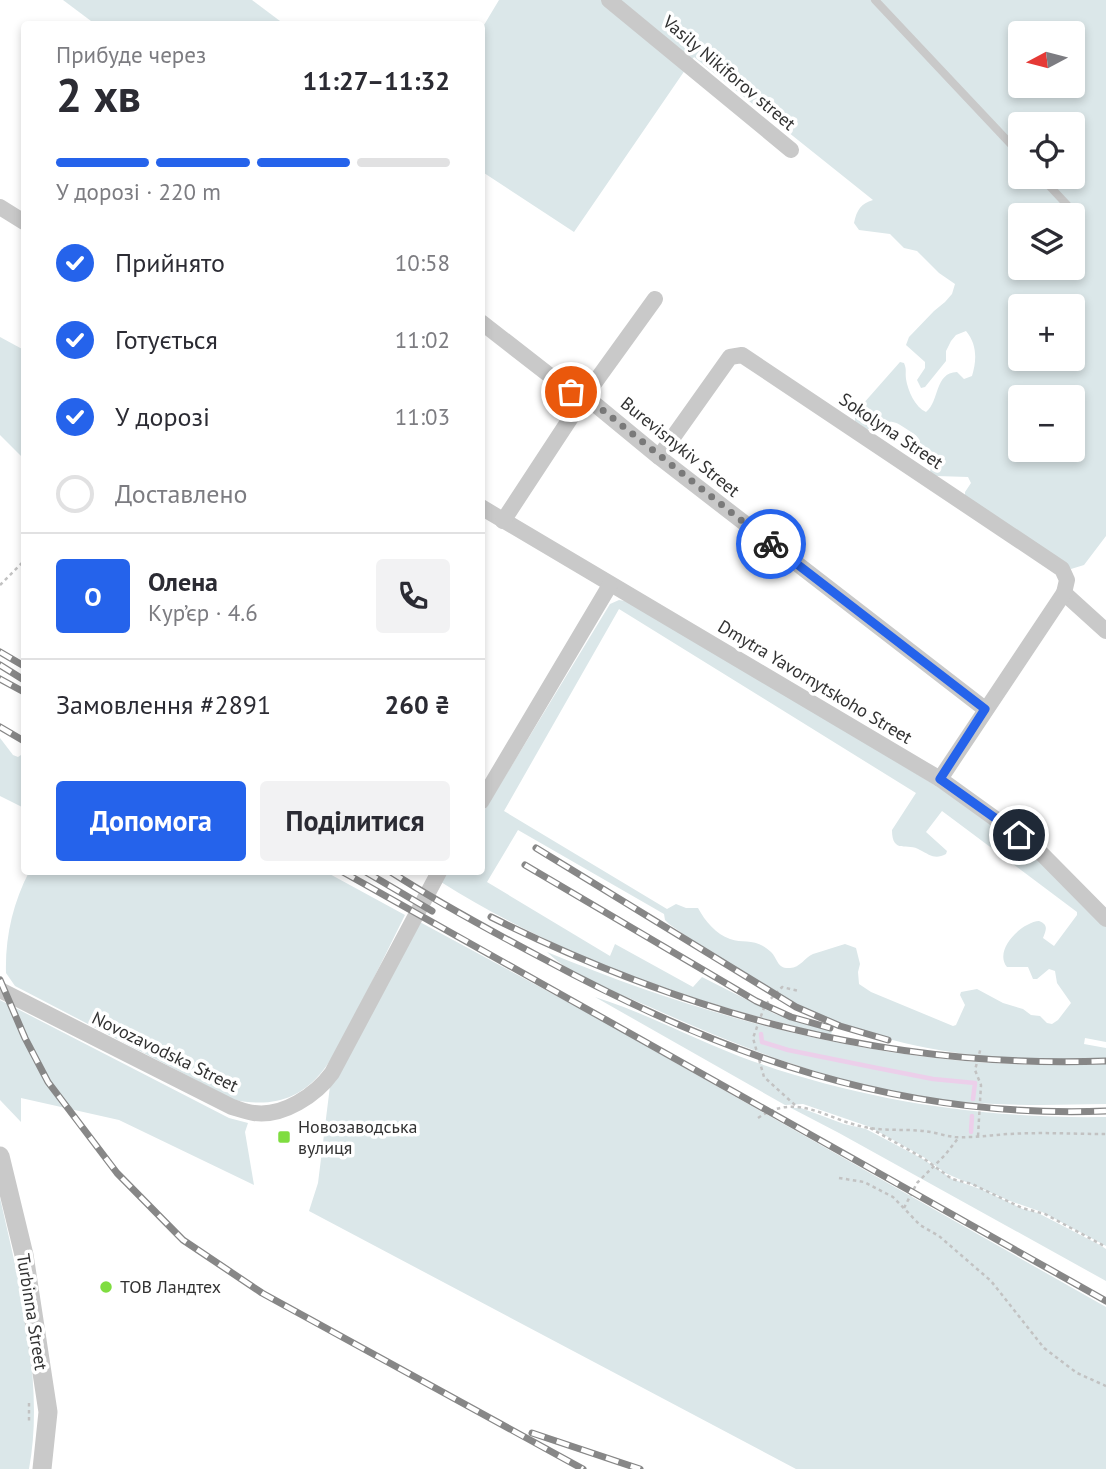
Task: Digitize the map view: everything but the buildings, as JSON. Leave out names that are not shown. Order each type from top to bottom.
[{"type":"street","name":"Vasily Nikiforov street","points":[[610,0],[791,150]]},
{"type":"street","points":[[0,207],[21,220]]},
{"type":"street","points":[[503,521],[585,396],[655,299]]},
{"type":"street","name":"Burevisnykiv Street","points":[[485,325],[571,392],[585,396],[659,457],[985,709]]},
{"type":"street","name":"Sokolyna Street","points":[[659,457],[730,357],[742,355],[1062,569],[1067,580],[1064,593],[1106,631]]},
{"type":"street","name":"Dmytra Yavornytskoho Street","points":[[485,510],[940,779],[1036,848],[1106,919]]},
{"type":"street","points":[[485,795],[610,585]]},
{"type":"street","points":[[940,779],[1064,593]]},
{"type":"street","name":"Novozavodska Street","points":[[0,990],[232,1107],[255,1113],[278,1112],[313,1092],[332,1073],[437,875]]},
{"type":"street","name":"Turbinna Street","points":[[0,1156],[24,1255],[48,1412],[42,1469]]},
{"type":"lane","points":[[875,0],[1008,141]]},
{"type":"lane","points":[[1052,189],[1065,203]]},
{"type":"path","points":[[0,585],[21,564]]},
{"type":"path","points":[[799,991],[782,986],[765,1005],[753,1038],[764,1077],[795,1105],[870,1128],[926,1131],[959,1137],[1106,1134]]},
{"type":"path","points":[[978,1138],[981,1085],[975,1070],[981,1047]]},
{"type":"path","points":[[758,1118],[768,1111],[795,1105]]},
{"type":"path","points":[[870,1128],[952,1179],[972,1184],[1022,1208],[1045,1214],[1106,1247]]},
{"type":"path","points":[[904,1208],[916,1183],[935,1166],[959,1137]]},
{"type":"path","points":[[839,1178],[864,1182],[892,1197],[920,1225],[939,1236],[991,1281],[1044,1348],[1077,1373],[1106,1386]]},
{"type":"shaded area","points":[[63,0],[252,0],[280,21],[91,21]]},
{"type":"shaded area","points":[[499,0],[1106,0],[1106,536],[1084,565],[1071,569],[1059,563],[965,498],[965,492],[971,483],[968,477],[936,476],[930,472],[934,453],[921,447],[917,437],[901,425],[887,422],[865,430],[855,423],[855,413],[900,362],[905,365],[907,384],[913,398],[926,412],[944,377],[957,372],[964,379],[972,376],[975,364],[974,347],[966,331],[956,335],[951,341],[946,351],[946,361],[925,387],[921,388],[917,380],[925,368],[925,362],[906,345],[909,337],[952,294],[955,284],[939,273],[917,251],[904,248],[890,234],[859,230],[854,223],[857,214],[863,205],[873,200],[694,57],[574,232],[485,174],[485,23]]},
{"type":"shaded area","points":[[0,337],[21,348],[21,456],[0,435]]},
{"type":"shaded area","points":[[619,600],[625,601],[721,654],[1000,825],[1106,924],[1106,1042],[1085,1038],[1084,1044],[1106,1048],[1106,1058],[1064,1060],[978,1056],[894,1040],[813,1013],[775,995],[734,970],[669,924],[664,914],[518,830],[487,882],[610,956],[615,944],[693,987],[702,977],[775,1014],[832,1031],[831,1035],[729,1009],[630,975],[533,933],[441,882],[446,875],[485,875],[485,809],[610,604]],"holes":[[[619,609],[916,793],[892,830],[898,845],[915,848],[936,857],[942,856],[947,851],[926,832],[942,811],[1077,912],[1054,946],[1043,938],[1046,930],[1039,921],[1025,926],[1011,938],[1004,953],[1007,967],[1028,967],[1033,979],[1037,979],[1049,969],[1055,971],[1057,983],[1071,1003],[1058,1020],[1052,1024],[1047,1023],[1040,1016],[1031,1015],[977,989],[961,992],[965,1005],[956,1025],[953,1026],[871,992],[859,984],[860,964],[856,948],[845,944],[813,954],[794,968],[783,967],[771,952],[760,944],[730,939],[720,934],[698,908],[686,908],[676,904],[667,909],[504,811]]]},
{"type":"shaded area","points":[[0,738],[13,755],[21,755],[21,806],[0,796]]},
{"type":"shaded area","points":[[28,875],[332,875],[405,915],[327,1065],[300,1092],[282,1100],[260,1103],[234,1100],[15,986],[6,973],[7,946],[19,896]]},
{"type":"shaded area","points":[[418,921],[586,1012],[1106,1307],[1106,1469],[796,1469],[309,1211],[318,1183],[330,1086]]},
{"type":"shaded area","points":[[547,952],[682,1002],[820,1039],[962,1061],[1033,1065],[1106,1064],[1106,1104],[1017,1105],[963,1102],[922,1097],[842,1079],[763,1054],[610,990],[582,977]]},
{"type":"shaded area","points":[[595,997],[752,1061],[838,1087],[971,1111],[1106,1117],[1106,1246],[1042,1212],[945,1173],[925,1158],[870,1127],[803,1104],[785,1105]]},
{"type":"shaded area","points":[[0,1000],[229,1118],[248,1123],[245,1132],[254,1185],[119,1120],[21,1098],[21,1122],[0,1100]]},
{"type":"shaded area","points":[[791,1108],[801,1108],[866,1129],[923,1159],[952,1179],[1038,1213],[1100,1245],[1106,1249],[1106,1281],[839,1133]]},
{"type":"shaded area","points":[[0,1198],[22,1298],[32,1368],[33,1436],[29,1469],[0,1469]]},
{"type":"waterway","points":[[761,1034],[762,1042],[788,1050],[933,1079],[975,1083],[973,1099]]},
{"type":"waterway","points":[[971,1132],[972,1116]]},
{"type":"railway","points":[[0,652],[21,664]]},
{"type":"railway","points":[[0,665],[21,678]]},
{"type":"railway","points":[[0,679],[21,690]]},
{"type":"railway","points":[[0,727],[21,739]]},
{"type":"railway","points":[[536,848],[796,1007],[840,1026],[888,1040]]},
{"type":"railway","points":[[525,865],[756,1001],[791,1017],[830,1028]]},
{"type":"railway","points":[[348,875],[1106,1301]]},
{"type":"railway","points":[[371,875],[432,911]]},
{"type":"railway","points":[[396,875],[484,927],[610,993],[745,1052],[884,1092],[955,1104],[1029,1111],[1106,1111]]},
{"type":"railway","points":[[491,917],[639,982],[790,1028],[866,1045],[945,1056],[1024,1061],[1106,1061]]},
{"type":"railway","points":[[0,980],[48,1082],[117,1173],[183,1240],[262,1293],[583,1469]]},
{"type":"railway","points":[[532,1433],[640,1469]]},
{"type":"way so far","points":[[571,392],[585,396],[771,544]]},
{"type":"place","name":"Новозаводська вулиця","points":[[284,1137]]},
{"type":"place","name":"ТОВ Ландтех","points":[[106,1287]]},
{"type":"route","points":[[771,544],[985,709],[940,779],[1019,835]]}]
